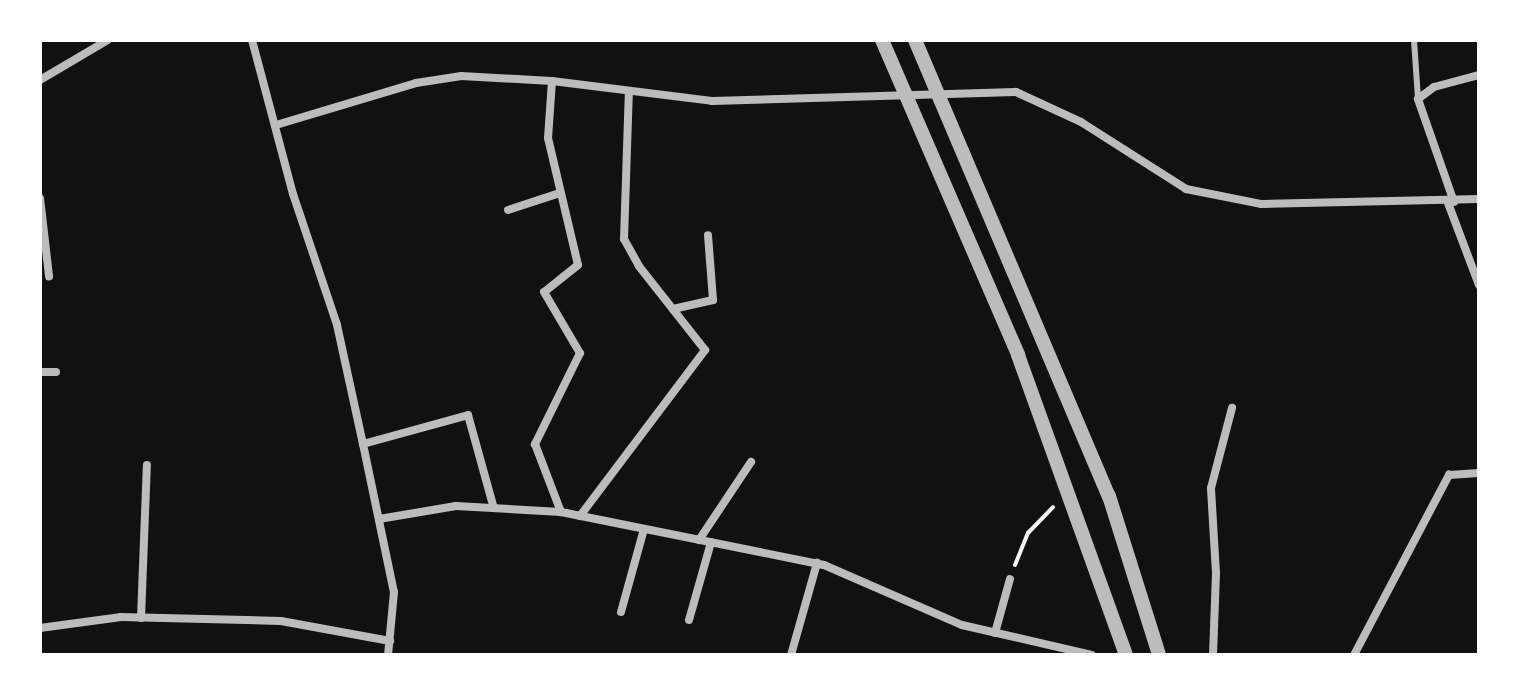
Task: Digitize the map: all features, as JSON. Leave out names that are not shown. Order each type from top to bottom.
[{"type":"street","points":[[40,80],[108,40]]},
{"type":"street","points":[[252,40],[293,194],[337,325],[394,592],[388,655]]},
{"type":"street","points":[[882,40],[1073,497],[1126,655]]},
{"type":"street","points":[[915,40],[1109,496],[1159,655]]},
{"type":"street","points":[[1479,75],[1434,87],[1418,99],[1479,285]]},
{"type":"street","points":[[276,125],[416,83],[461,76],[552,81],[712,101],[1016,92],[1081,122],[1186,189],[1261,204],[1451,203],[1479,199]]},
{"type":"street","points":[[552,81],[548,138],[578,265],[544,292],[580,353],[535,444],[561,512]]},
{"type":"street","points":[[580,516],[705,350],[624,239],[629,91]]},
{"type":"street","points":[[508,210],[560,193]]},
{"type":"street","points":[[40,198],[49,276]]},
{"type":"street","points":[[673,309],[713,300],[708,235]]},
{"type":"street","points":[[40,372],[56,372]]},
{"type":"street","points":[[1213,655],[1216,573],[1211,488],[1232,408]]},
{"type":"street","points":[[363,444],[468,415],[493,505]]},
{"type":"street","points":[[699,540],[751,462]]},
{"type":"street","points":[[141,618],[147,465]]},
{"type":"street","points":[[1354,655],[1449,475],[1479,473]]},
{"type":"street","points":[[379,519],[435,508],[493,505],[561,512],[817,563],[901,594],[962,625],[1092,655]]},
{"type":"street","points":[[621,612],[644,529]]},
{"type":"street","points":[[689,620],[711,542]]},
{"type":"street","points":[[791,655],[817,563]]},
{"type":"street","points":[[995,633],[1010,579]]},
{"type":"street","points":[[40,628],[141,618],[281,621],[390,641]]},
{"type":"lane","points":[[1414,40],[1418,99]]},
{"type":"path","points":[[1010,579],[1028,533],[1058,502],[1073,497]]}]
